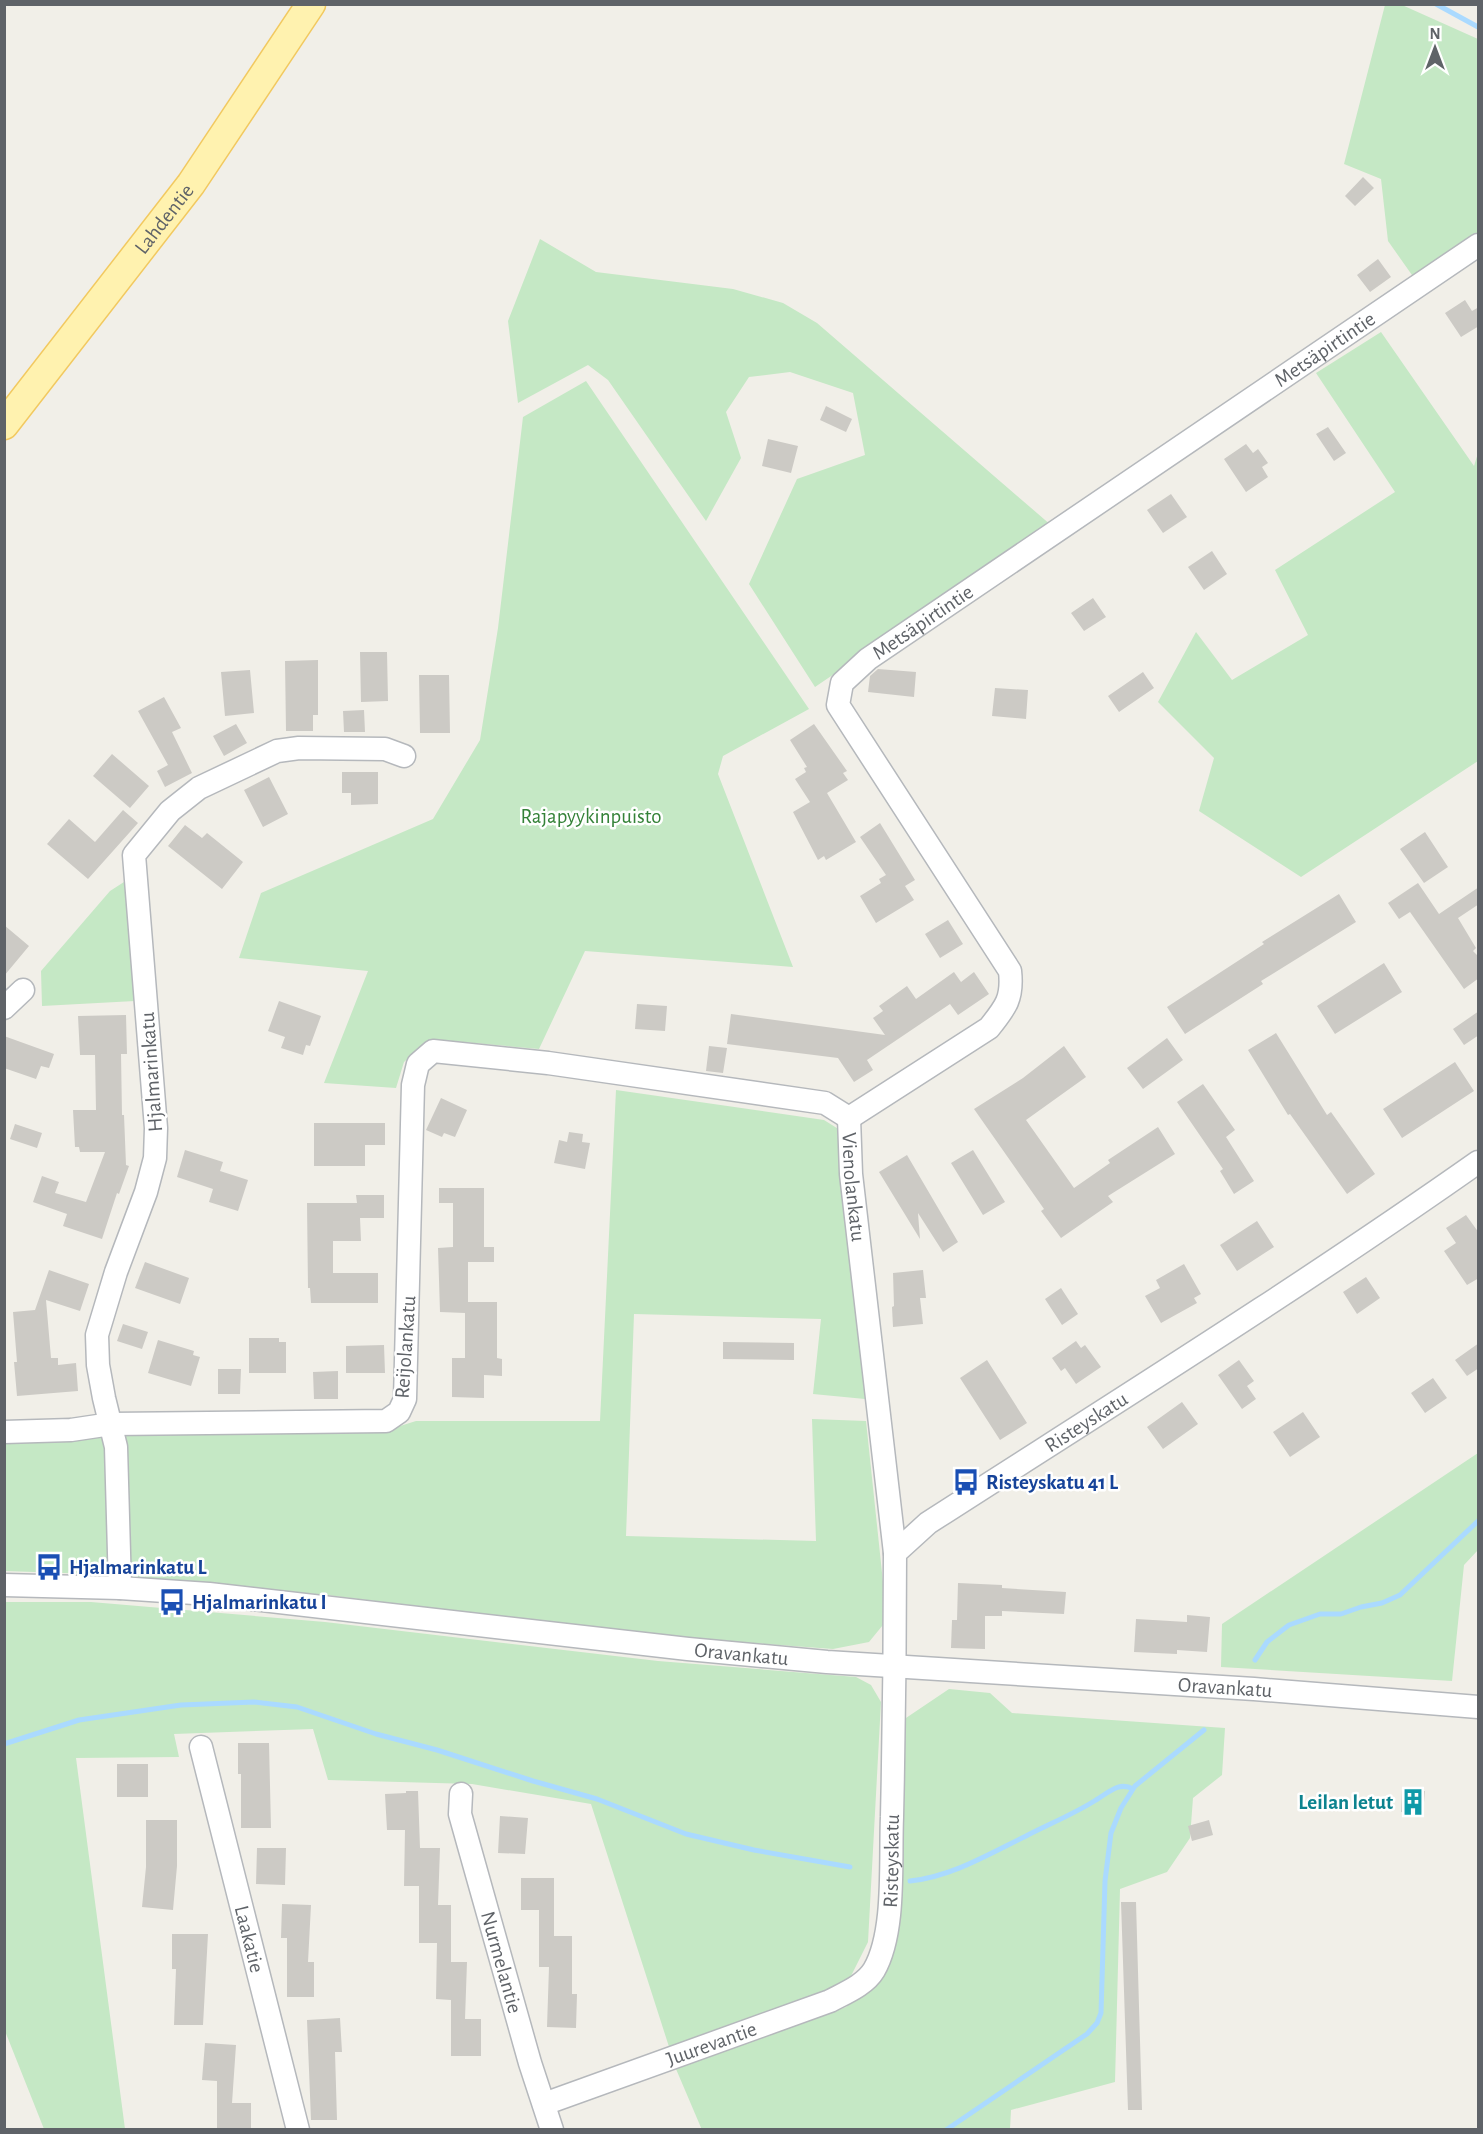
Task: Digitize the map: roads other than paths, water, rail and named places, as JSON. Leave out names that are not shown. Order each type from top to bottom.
[{"type":"main road","name":"Lahdentie","points":[[4,425],[191,184],[311,4]]},
{"type":"street","name":"Metsäpirtintie","points":[[849,1118],[989,1028],[1006,1007],[1012,989],[1010,971],[838,705],[842,683],[868,659],[1479,244]]},
{"type":"street","name":"Hjalmarinkatu","points":[[120,1588],[116,1446],[98,1365],[97,1335],[116,1272],[146,1192],[155,1158],[156,1128],[134,855],[170,811],[199,788],[277,751],[299,748],[385,749],[404,756]]},
{"type":"street","points":[[4,1008],[23,990]]},
{"type":"street","name":"Vienolankatu","points":[[418,1064],[433,1051],[548,1063],[825,1103],[849,1118],[851,1174],[895,1553]]},
{"type":"street","name":"Reijolankatu","points":[[4,1432],[71,1430],[111,1424],[386,1421],[399,1412],[405,1399],[413,1084],[418,1064]]},
{"type":"street","name":"Risteyskatu","points":[[873,1971],[883,1948],[889,1910],[895,1667],[895,1553],[928,1523],[1216,1337],[1479,1162]]},
{"type":"street","name":"Oravankatu","points":[[4,1585],[120,1588],[209,1594],[687,1650],[895,1667],[1254,1689],[1479,1707]]},
{"type":"street","name":"Laakatie","points":[[201,1748],[298,2130]]},
{"type":"street","name":"Nurmelantie","points":[[461,1794],[460,1814],[530,2063],[552,2130]]},
{"type":"street","name":"Juurevantie","points":[[544,2104],[830,2001],[859,1985],[873,1971]]},
{"type":"waterway","points":[[1436,4],[1478,27]]},
{"type":"waterway","points":[[1255,1660],[1267,1642],[1289,1625],[1320,1614],[1341,1614],[1382,1603],[1400,1595],[1478,1521]]},
{"type":"waterway","points":[[4,1744],[79,1720],[181,1705],[254,1702],[297,1707],[376,1734],[437,1750],[597,1799],[686,1834],[754,1850],[850,1867]]},
{"type":"waterway","points":[[946,2130],[1087,2034],[1097,2023],[1101,2013],[1105,1881],[1111,1833],[1121,1808],[1135,1786],[1204,1730]]},
{"type":"waterway","points":[[910,1881],[940,1875],[969,1864],[1079,1810],[1118,1787],[1133,1789]]},
{"type":"place","name":"Risteyskatu 41 L","points":[[966,1482]]},
{"type":"place","name":"Hjalmarinkatu L","points":[[49,1567]]},
{"type":"place","name":"Hjalmarinkatu I","points":[[172,1602]]},
{"type":"place","name":"Leilan letut","points":[[1413,1802]]},
{"type":"park label","name":"Rajapyykinpuisto","points":[[591,816]]}]
